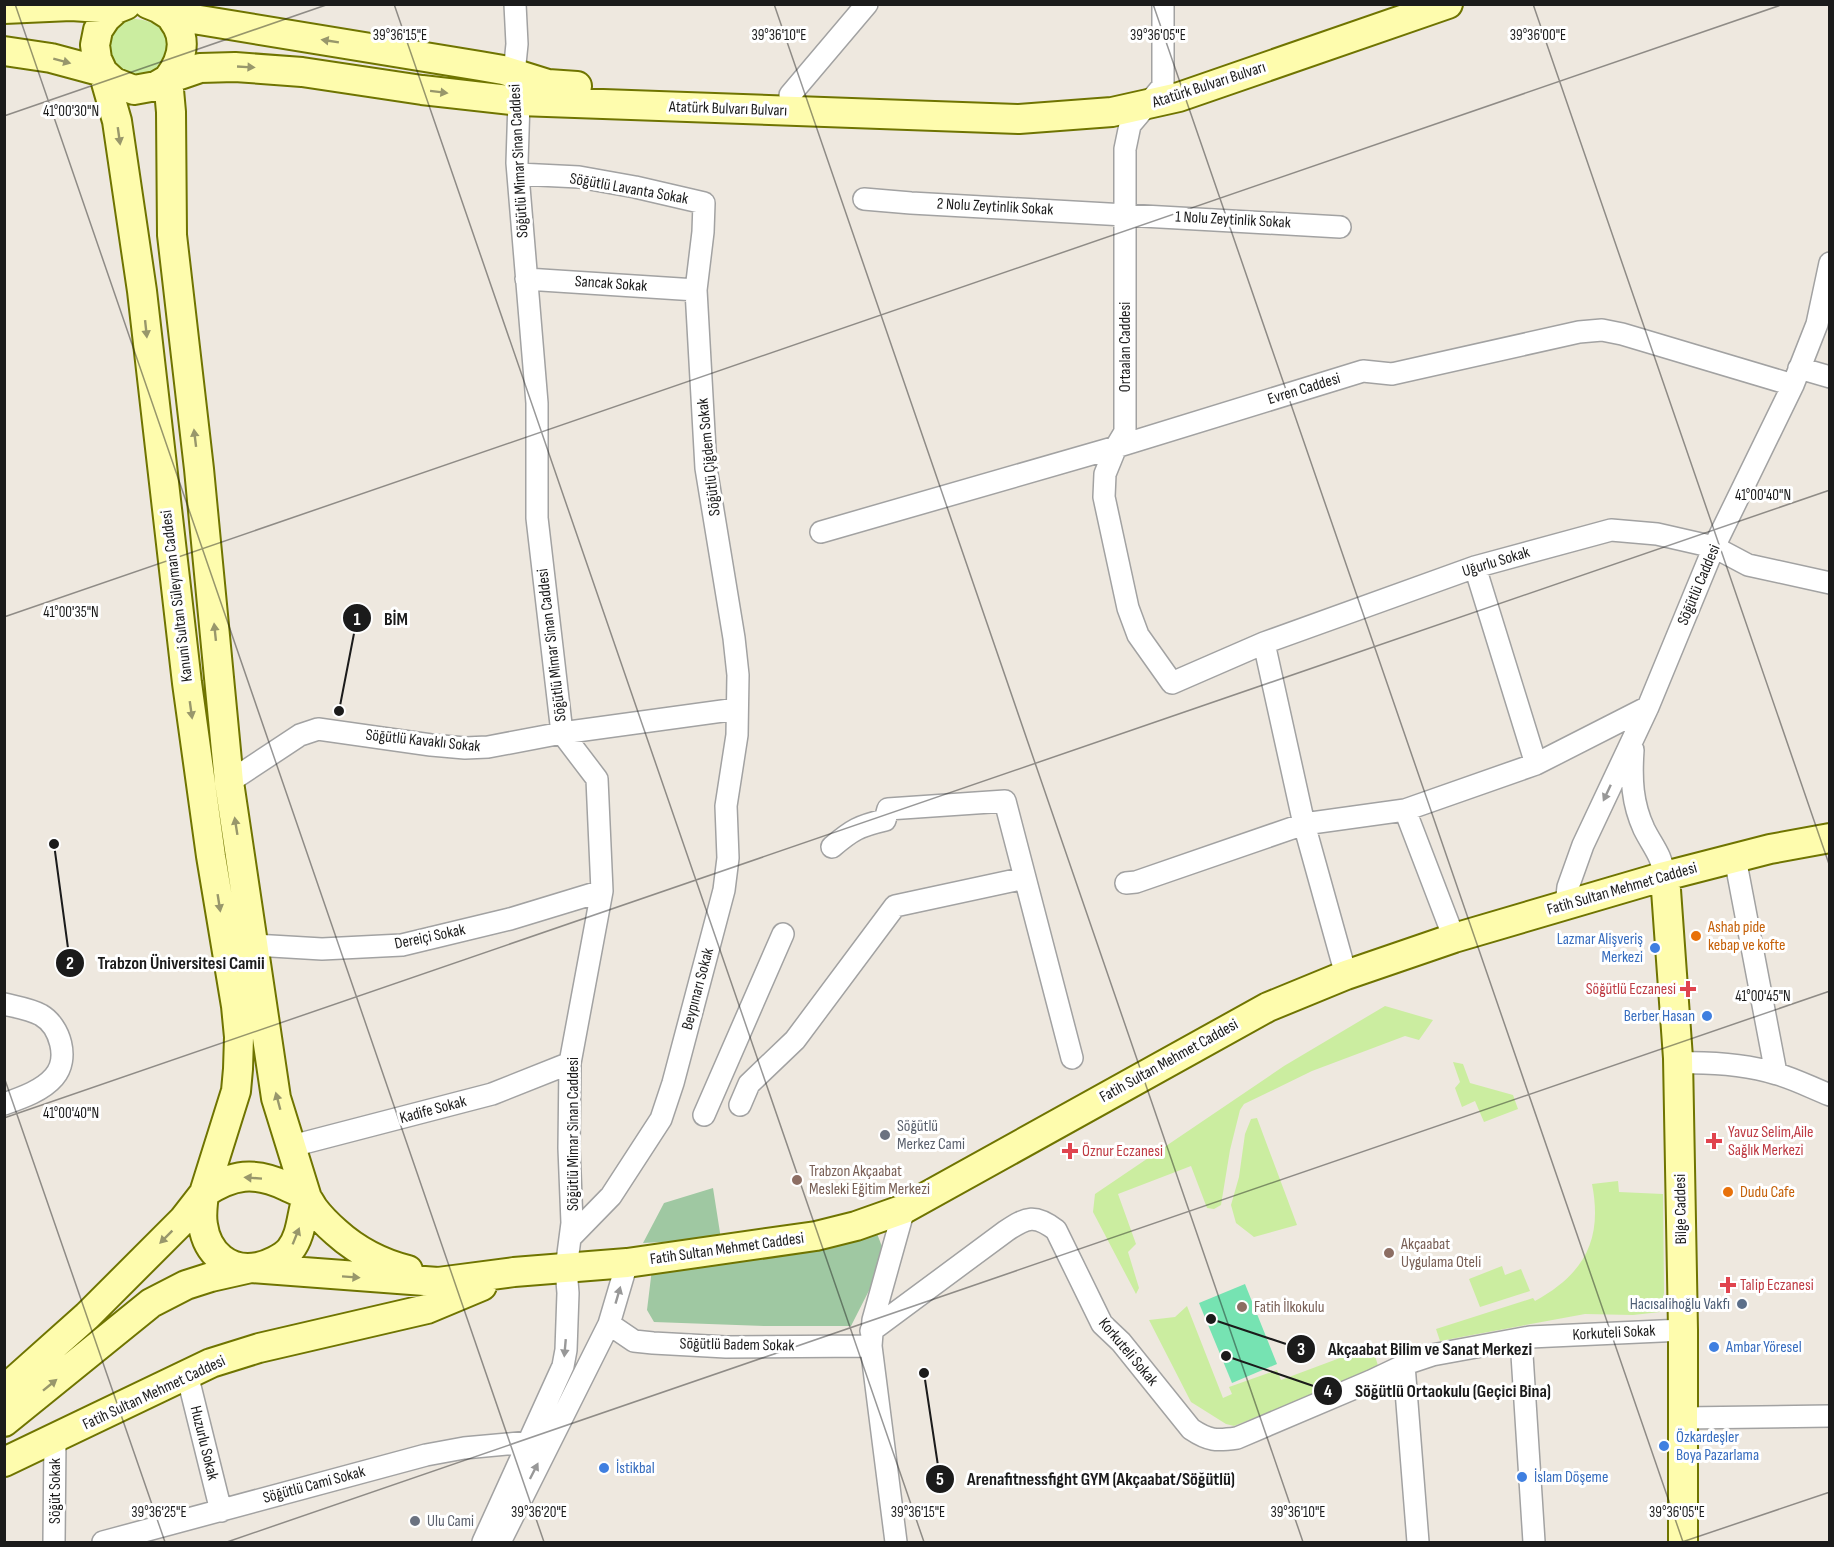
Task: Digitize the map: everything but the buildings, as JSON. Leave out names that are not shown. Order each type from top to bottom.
[{"type":"street","name":"Söğütlü Mimar Sinan Caddesi","points":[[483,1542],[563,1366],[567,1304],[566,1269],[572,1223],[569,1148],[570,1062],[602,891],[597,779],[562,733],[537,518],[537,403],[518,174],[515,4]]},
{"type":"street","points":[[790,95],[867,4]]},
{"type":"street","points":[[1154,95],[1163,4]]},
{"type":"street","name":"Atatürk Bulvarı Bulvarı","points":[[4,51],[51,58],[103,72],[114,82],[134,90],[156,87],[168,79],[200,68],[267,68],[516,88],[1018,119],[1088,115],[1154,95],[1402,4]]},
{"type":"street","name":"Atatürk Bulvarı Bulvarı","points":[[161,8],[480,66],[516,88],[548,84],[1010,104],[1154,95],[1179,97],[1448,4]]},
{"type":"street","points":[[4,9],[121,6]]},
{"type":"street","name":"Kanuni Sultan Süleyman Caddesi","points":[[121,6],[106,18],[95,45],[97,59],[117,121],[142,291],[189,694],[238,1027],[236,1090],[204,1193]]},
{"type":"street","points":[[161,8],[177,26],[182,39],[177,67],[168,79]]},
{"type":"street","name":"Kanuni Sultan Süleyman Caddesi","points":[[168,79],[171,112],[172,235],[200,480],[229,782],[276,1098],[307,1198]]},
{"type":"street","name":"Ortaalan Caddesi","points":[[1154,95],[1130,125],[1125,149],[1125,432],[1105,474],[1104,497],[1128,608],[1138,636],[1172,683]]},
{"type":"street","name":"Söğütlü Lavanta Sokak","points":[[518,174],[579,177],[704,203]]},
{"type":"street","name":"2 Nolu Zeytinlik Sokak","points":[[864,199],[1125,214]]},
{"type":"street","name":"Söğütlü Çiğdem Sokak","points":[[704,203],[696,290],[706,468],[734,638],[738,675],[737,709]]},
{"type":"street","name":"1 Nolu Zeytinlik Sokak","points":[[1125,214],[1340,226]]},
{"type":"street","name":"Söğütlü Caddesi","points":[[1566,905],[1569,886],[1583,845],[1648,707],[1714,548],[1796,377],[1817,324],[1830,263]]},
{"type":"street","name":"Sancak Sokak","points":[[526,279],[696,290]]},
{"type":"street","name":"Evren Caddesi","points":[[821,532],[1116,447],[1363,371],[1392,374],[1579,332],[1602,330],[1796,377],[1830,377]]},
{"type":"street","name":"Uğurlu Sokak","points":[[1172,683],[1264,643],[1475,567],[1611,530],[1657,534],[1714,548],[1748,565],[1830,583]]},
{"type":"street","points":[[1475,567],[1536,764]]},
{"type":"street","points":[[1264,643],[1304,824],[1346,975]]},
{"type":"street","points":[[1126,882],[1136,882],[1304,824],[1405,810],[1536,764],[1648,707]]},
{"type":"street","name":"Söğütlü Kavaklı Sokak","points":[[229,782],[300,735],[318,729],[430,745],[488,747],[562,733],[737,709]]},
{"type":"street","name":"Beypınarı Sokak","points":[[570,1237],[611,1196],[661,1119],[673,1083],[724,890],[728,858],[726,806],[737,735],[737,709]]},
{"type":"street","points":[[1633,741],[1631,785],[1636,808],[1645,830],[1662,859],[1665,876]]},
{"type":"street","points":[[832,847],[850,831],[885,820],[888,809],[1005,801],[1072,1058]]},
{"type":"street","points":[[1405,810],[1454,938]]},
{"type":"street","name":"Fatih Sultan Mehmet Caddesi","points":[[204,1193],[202,1225],[207,1240],[222,1261],[235,1268],[407,1281],[438,1282],[514,1272],[627,1263],[816,1236],[856,1226],[904,1209],[1268,1007],[1346,975],[1454,938],[1665,876],[1735,858],[1830,838]]},
{"type":"street","points":[[1735,858],[1776,1073]]},
{"type":"street","name":"Bilge Caddesi","points":[[1665,876],[1678,1063],[1683,1330],[1683,1542]]},
{"type":"street","points":[[740,1105],[749,1084],[795,1040],[895,906],[1025,878]]},
{"type":"street","name":"Dereiçi Sokak","points":[[254,945],[322,949],[402,945],[510,919],[602,891]]},
{"type":"street","points":[[704,1115],[783,934]]},
{"type":"street","points":[[4,1004],[41,1015],[58,1035],[62,1049],[61,1063],[56,1076],[41,1088],[4,1104]]},
{"type":"street","name":"Kadife Sokak","points":[[292,1146],[492,1094],[570,1062]]},
{"type":"street","points":[[1678,1063],[1725,1064],[1776,1073],[1830,1095]]},
{"type":"street","name":"Fatih Sultan Mehmet Caddesi","points":[[4,1390],[103,1300],[183,1220],[204,1193],[227,1181],[251,1175],[282,1184],[307,1198],[335,1231],[377,1261],[410,1271],[475,1278]]},
{"type":"street","name":"Fatih Sultan Mehmet Caddesi","points":[[4,1422],[151,1303],[186,1284],[275,1261],[289,1251],[297,1238],[307,1198]]},
{"type":"street","points":[[896,1542],[871,1338],[904,1209]]},
{"type":"street","name":"Korkuteli Sokak","points":[[871,1338],[1006,1231],[1022,1221],[1035,1218],[1046,1222],[1056,1230],[1102,1324],[1121,1342],[1191,1429],[1204,1438],[1217,1441],[1237,1437],[1432,1355],[1521,1339],[1683,1330]]},
{"type":"street","points":[[500,1542],[609,1324],[627,1263]]},
{"type":"street","name":"Fatih Sultan Mehmet Caddesi","points":[[4,1462],[211,1363],[258,1348],[427,1309],[514,1272]]},
{"type":"street","name":"Söğütlü Badem Sokak","points":[[609,1324],[634,1341],[726,1347],[871,1338]]},
{"type":"street","points":[[1521,1339],[1534,1542]]},
{"type":"street","points":[[1404,1365],[1418,1542]]},
{"type":"street","name":"Huzurlu Sokak","points":[[187,1374],[221,1511]]},
{"type":"street","points":[[1683,1418],[1830,1416]]},
{"type":"street","name":"Söğüt Sokak","points":[[54,1542],[55,1439]]},
{"type":"street","name":"Söğütlü Cami Sokak","points":[[102,1542],[426,1455],[464,1448],[529,1442]]},
{"type":"green space","points":[[133,19],[157,25],[168,39],[169,49],[159,74],[121,78],[105,44],[116,28]]},
{"type":"green space","points":[[1385,1006],[1433,1020],[1419,1040],[1405,1036],[1312,1071],[1244,1104],[1240,1110],[1230,1150],[1221,1205],[1214,1209],[1207,1208],[1191,1166],[1118,1194],[1136,1244],[1128,1252],[1139,1288],[1136,1294],[1093,1212],[1095,1194],[1284,1066]]},
{"type":"green space","points":[[1453,1062],[1463,1064],[1470,1083],[1513,1095],[1518,1109],[1484,1122],[1475,1101],[1462,1107],[1455,1088],[1460,1082]]},
{"type":"green space","points":[[1257,1118],[1297,1225],[1254,1237],[1236,1223],[1231,1205],[1239,1177],[1245,1134],[1251,1119]]},
{"type":"green space","points":[[1618,1181],[1619,1192],[1663,1194],[1664,1293],[1660,1312],[1633,1315],[1585,1314],[1440,1341],[1436,1329],[1533,1298],[1535,1301],[1566,1279],[1577,1267],[1592,1239],[1595,1204],[1592,1184]]},
{"type":"green space","points":[[713,1188],[721,1239],[643,1243],[664,1203]]},
{"type":"green space","points":[[876,1231],[886,1257],[851,1326],[654,1322],[647,1310],[652,1269]]},
{"type":"green space","points":[[1502,1266],[1505,1275],[1521,1269],[1530,1291],[1480,1307],[1469,1279]]},
{"type":"green space","points":[[1245,1284],[1277,1364],[1232,1383],[1199,1303]]},
{"type":"green space","points":[[1187,1306],[1223,1398],[1232,1394],[1229,1387],[1277,1370],[1281,1380],[1372,1346],[1379,1369],[1234,1426],[1226,1424],[1191,1402],[1149,1320],[1175,1317]]},
{"type":"place","name":"BİM","points":[[339,711]]},
{"type":"place","name":"Trabzon Üniversitesi Camii","points":[[54,844]]},
{"type":"place","name":"Ashab pide kebap ve kofte","points":[[1696,936]]},
{"type":"place","name":"Lazmar Alişveriş Merkezi","points":[[1655,948]]},
{"type":"place","name":"Söğütlü Eczanesi","points":[[1688,989]]},
{"type":"place","name":"Berber Hasan","points":[[1707,1016]]},
{"type":"place","name":"Söğütlü Merkez Cami","points":[[885,1135]]},
{"type":"place","name":"Yavuz Selim,Aile Sağlık Merkezi","points":[[1714,1141]]},
{"type":"place","name":"Öznur Eczanesi","points":[[1070,1151]]},
{"type":"place","name":"Trabzon Akçaabat Mesleki Eğitim Merkezi","points":[[797,1180]]},
{"type":"place","name":"Dudu Cafe","points":[[1728,1192]]},
{"type":"place","name":"Akçaabat Uygulama Oteli","points":[[1389,1253]]},
{"type":"place","name":"Talip Eczanesi","points":[[1728,1285]]},
{"type":"place","name":"Hacısalihoğlu Vakfı","points":[[1742,1304]]},
{"type":"place","name":"Fatih İlkokulu","points":[[1242,1307]]},
{"type":"place","name":"Akçaabat Bilim ve Sanat Merkezi","points":[[1211,1319]]},
{"type":"place","name":"Ambar Yöresel","points":[[1714,1347]]},
{"type":"place","name":"Söğütlü Ortaokulu (Geçici Bina)","points":[[1226,1356]]},
{"type":"place","name":"Arenafitnessfight GYM (Akçaabat/Söğütlü)","points":[[924,1373]]},
{"type":"place","name":"Özkardeşler Boya Pazarlama","points":[[1664,1446]]},
{"type":"place","name":"İstikbal","points":[[604,1468]]},
{"type":"place","name":"İslam Döşeme","points":[[1522,1477]]},
{"type":"place","name":"Ulu Cami","points":[[415,1521]]}]
